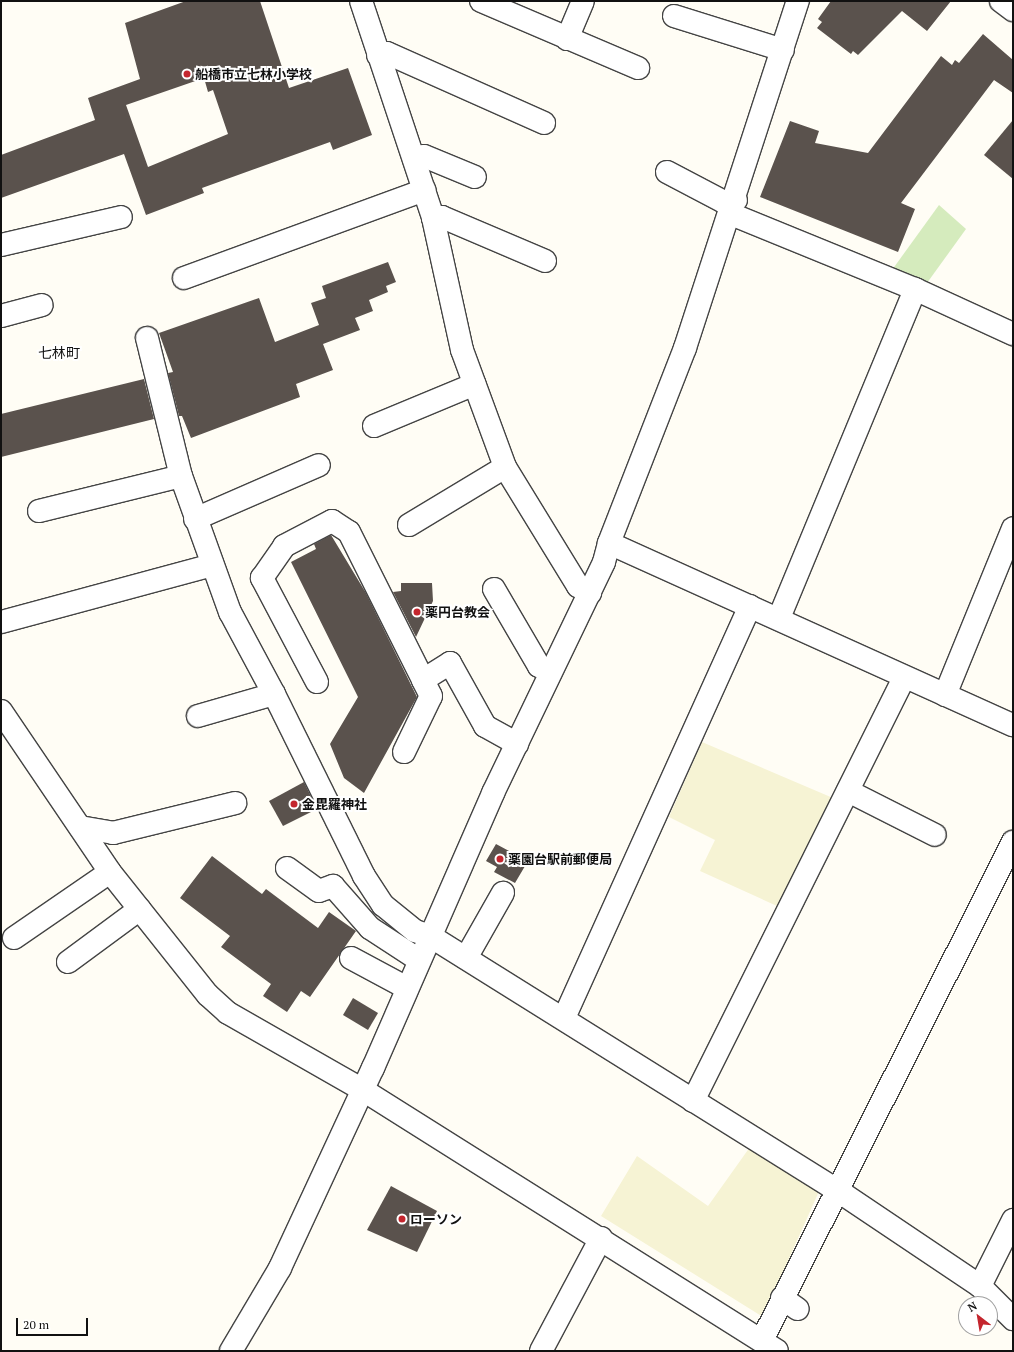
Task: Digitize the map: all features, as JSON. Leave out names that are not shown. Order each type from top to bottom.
[{"type":"street","points":[[361,1],[433,218],[462,350],[505,467],[578,586],[590,593]]},
{"type":"street","points":[[481,1],[638,68]]},
{"type":"street","points":[[567,39],[583,1]]},
{"type":"street","points":[[231,1351],[280,1268],[363,1090],[419,960],[517,744],[590,593],[608,543],[685,348],[733,207],[798,1]]},
{"type":"street","points":[[1001,1],[1013,10]]},
{"type":"street","points":[[674,16],[783,50]]},
{"type":"street","points":[[378,55],[387,54],[544,123]]},
{"type":"street","points":[[414,159],[424,156],[475,177]]},
{"type":"street","points":[[666,172],[733,207],[1013,334]]},
{"type":"street","points":[[184,278],[424,190]]},
{"type":"street","points":[[1,245],[121,217]]},
{"type":"street","points":[[433,218],[442,217],[545,261]]},
{"type":"street","points":[[779,618],[915,289]]},
{"type":"street","points":[[1,316],[42,305]]},
{"type":"street","points":[[147,338],[181,476],[195,519],[230,612],[274,694],[364,876],[384,905],[415,931],[430,936],[564,1018],[693,1101],[837,1190],[980,1286],[1013,1319]]},
{"type":"street","points":[[374,426],[475,384]]},
{"type":"street","points":[[195,519],[319,465]]},
{"type":"street","points":[[409,525],[505,467]]},
{"type":"street","points":[[39,511],[181,476]]},
{"type":"street","points":[[316,682],[262,578],[284,546],[332,521],[349,532],[431,696],[404,752]]},
{"type":"street","points":[[945,695],[1011,538]]},
{"type":"street","points":[[608,543],[779,618],[904,678],[1012,722]]},
{"type":"street","points":[[1,622],[212,566]]},
{"type":"street","points":[[494,589],[539,666],[552,672]]},
{"type":"street","points":[[564,1018],[750,606]]},
{"type":"street","points":[[423,680],[450,663],[485,726],[517,744]]},
{"type":"street","points":[[693,1101],[904,678]]},
{"type":"street","points":[[198,716],[274,694]]},
{"type":"street","points":[[1,711],[110,872],[208,995],[228,1013],[363,1090],[601,1238],[769,1346],[790,1304],[837,1190],[1013,842]]},
{"type":"street","points":[[848,791],[935,835]]},
{"type":"street","points":[[80,827],[113,833],[235,803]]},
{"type":"street","points":[[287,868],[319,891],[333,886],[370,928],[419,960]]},
{"type":"street","points":[[14,938],[110,872]]},
{"type":"street","points":[[466,958],[503,893]]},
{"type":"street","points":[[68,962],[140,909]]},
{"type":"street","points":[[351,958],[408,988]]},
{"type":"street","points":[[980,1286],[1013,1220]]},
{"type":"street","points":[[541,1351],[601,1238]]},
{"type":"shaded area","points":[[702,742],[833,798],[777,906],[700,871],[715,840],[669,817]]},
{"type":"shaded area","points":[[750,1147],[820,1189],[763,1317],[601,1216],[637,1156],[708,1206]]},
{"type":"green space","points":[[939,205],[966,229],[927,283],[892,270]]},
{"type":"building","points":[[186,1],[260,1],[289,88],[348,68],[372,135],[333,150],[330,142],[202,188],[204,193],[146,215],[124,154],[1,198],[1,155],[95,120],[88,98],[140,79],[125,23]],"holes":[[[204,78],[208,92],[213,90],[228,134],[148,167],[126,105]]]},
{"type":"building","points":[[831,1],[951,1],[927,31],[902,11],[858,55],[853,51],[851,54],[817,28],[822,22],[818,19]]},
{"type":"building","points":[[983,34],[1013,60],[1013,93],[994,80],[901,203],[915,209],[898,252],[760,197],[790,121],[819,131],[815,143],[868,153],[941,56],[952,65],[955,60],[959,63]]},
{"type":"building","points":[[1013,120],[1013,179],[984,155]]},
{"type":"building","points":[[388,262],[396,282],[386,286],[388,292],[369,300],[373,311],[355,318],[360,330],[323,344],[333,370],[296,384],[300,397],[191,438],[182,416],[179,416],[168,373],[173,372],[159,333],[259,298],[275,342],[319,325],[311,303],[326,298],[322,286]]},
{"type":"building","points":[[144,379],[154,419],[1,457],[1,414]]},
{"type":"building","points":[[331,535],[366,593],[417,697],[364,793],[344,778],[330,744],[358,697],[291,562],[316,549],[314,544]]},
{"type":"building","name":"薬円台教会","points":[[401,583],[432,583],[433,601],[416,637],[393,592],[401,591]]},
{"type":"building","name":"金毘羅神社","points":[[304,782],[317,809],[283,826],[269,801]]},
{"type":"building","points":[[496,844],[528,861],[515,883],[494,872],[497,867],[486,861]]},
{"type":"building","points":[[212,856],[262,894],[266,889],[318,928],[329,912],[356,931],[310,997],[301,991],[287,1012],[263,996],[271,984],[221,947],[230,936],[180,898]]},
{"type":"building","points":[[353,998],[378,1013],[368,1030],[343,1015]]},
{"type":"building","points":[[391,1186],[437,1211],[417,1252],[367,1230]]},
{"type":"place","name":"船橋市立七林小学校","points":[[187,74]]},
{"type":"place","name":"薬円台教会","points":[[417,612]]},
{"type":"place","name":"金毘羅神社","points":[[294,804]]},
{"type":"place","name":"薬園台駅前郵便局","points":[[500,859]]},
{"type":"place","name":"ローソン","points":[[402,1219]]},
{"type":"district","name":"七林町","points":[[59,353]]}]
